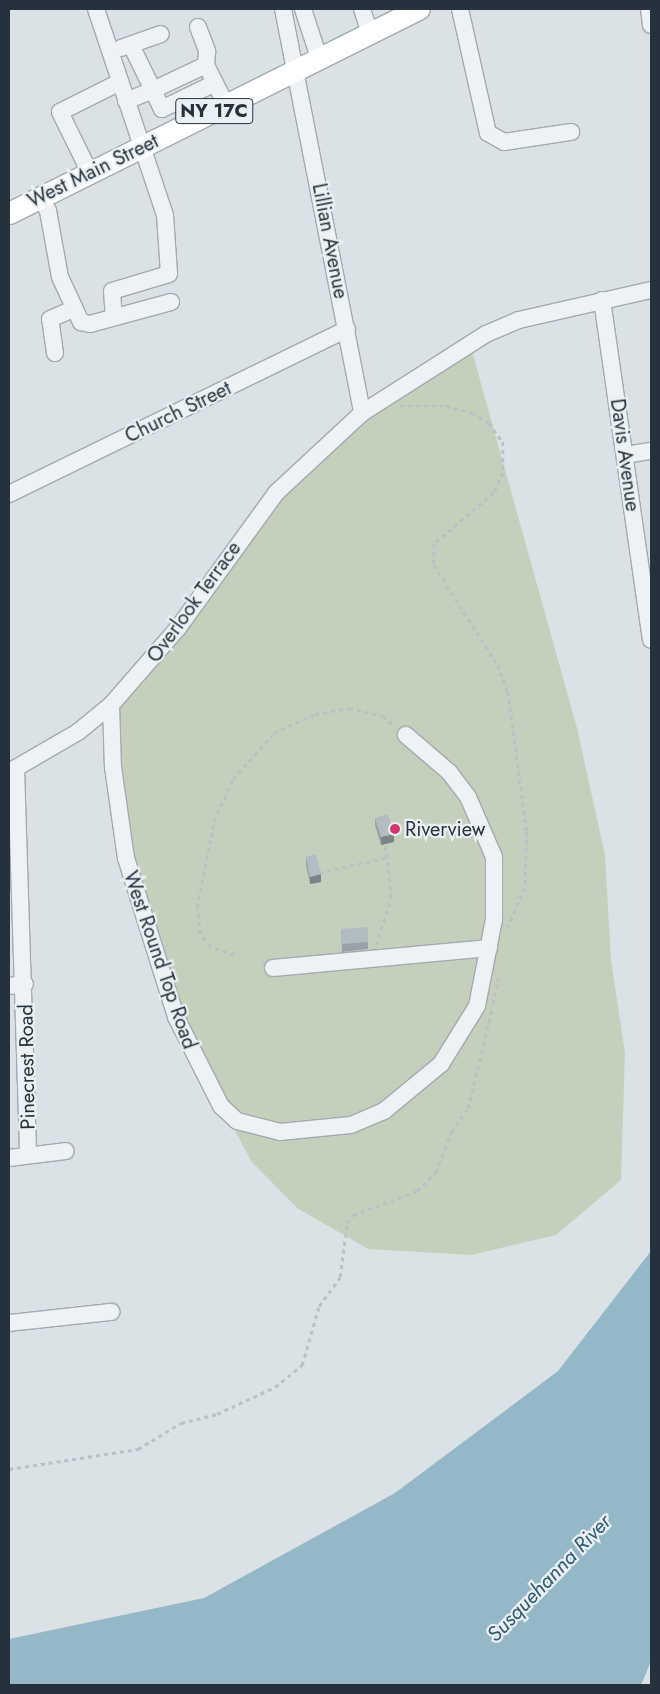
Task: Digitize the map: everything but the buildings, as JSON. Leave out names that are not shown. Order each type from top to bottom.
[{"type":"main road","name":"West Main Street","points":[[9,213],[419,9]]},
{"type":"street","points":[[96,9],[165,215],[170,274],[112,291],[114,317]]},
{"type":"street","name":"Lillian Avenue","points":[[283,9],[362,413]]},
{"type":"street","points":[[303,9],[319,58]]},
{"type":"street","points":[[362,9],[370,33]]},
{"type":"street","points":[[460,9],[488,133],[504,142],[571,132]]},
{"type":"street","points":[[649,9],[651,25]]},
{"type":"street","points":[[198,26],[207,51],[206,65],[226,105]]},
{"type":"street","points":[[110,52],[161,34]]},
{"type":"street","points":[[131,45],[162,109],[215,83]]},
{"type":"street","points":[[126,101],[206,65]]},
{"type":"street","points":[[90,173],[60,112],[120,82]]},
{"type":"street","points":[[41,197],[48,211],[60,277],[73,309],[81,322],[90,324],[171,302]]},
{"type":"street","name":"Overlook Terrace","points":[[12,770],[78,732],[111,705],[178,628],[276,493],[362,413],[486,334],[519,320],[651,290]]},
{"type":"street","name":"Davis Avenue","points":[[602,300],[651,639]]},
{"type":"street","points":[[55,353],[50,319],[73,309]]},
{"type":"street","name":"Church Street","points":[[9,494],[347,329]]},
{"type":"street","points":[[625,455],[651,451]]},
{"type":"street","name":"West Round Top Road","points":[[111,705],[113,767],[126,858],[155,956],[193,1056],[221,1106],[237,1121],[280,1132],[335,1128],[384,1111],[420,1085],[441,1064],[468,1024],[490,942],[496,886],[484,826],[449,772],[406,735]]},
{"type":"street","name":"Pinecrest Road","points":[[12,770],[17,985],[28,1155]]},
{"type":"street","points":[[273,968],[370,959],[490,942]]},
{"type":"street","points":[[9,1158],[66,1151]]},
{"type":"street","points":[[9,1323],[111,1312]]},
{"type":"path","points":[[381,401],[402,406],[446,406],[472,413],[489,423],[503,442],[503,473],[494,493],[434,544],[434,565],[498,665],[508,692],[527,832],[525,888],[507,928],[490,942]]},
{"type":"path","points":[[234,955],[210,947],[200,934],[197,907],[214,821],[233,779],[274,733],[315,714],[349,708],[374,714],[406,735]]},
{"type":"path","points":[[370,959],[391,904],[388,857],[385,844]]},
{"type":"path","points":[[320,873],[388,857]]},
{"type":"path","points":[[9,1469],[138,1449],[181,1423],[217,1414],[275,1387],[302,1364],[319,1306],[340,1277],[347,1223],[353,1215],[417,1191],[436,1172],[451,1132],[468,1108],[498,981],[496,972]]},
{"type":"green space","points":[[470,344],[577,728],[605,855],[611,959],[625,1053],[621,1180],[556,1235],[471,1255],[368,1249],[297,1208],[251,1161],[176,1017],[126,858],[111,705],[251,524],[362,413]]},
{"type":"water","name":"Susquehanna River","points":[[651,1251],[651,1661],[641,1685],[9,1685],[9,1639],[204,1598],[395,1493],[558,1371]]},
{"type":"place","name":"Riverview","points":[[395,829]]}]
